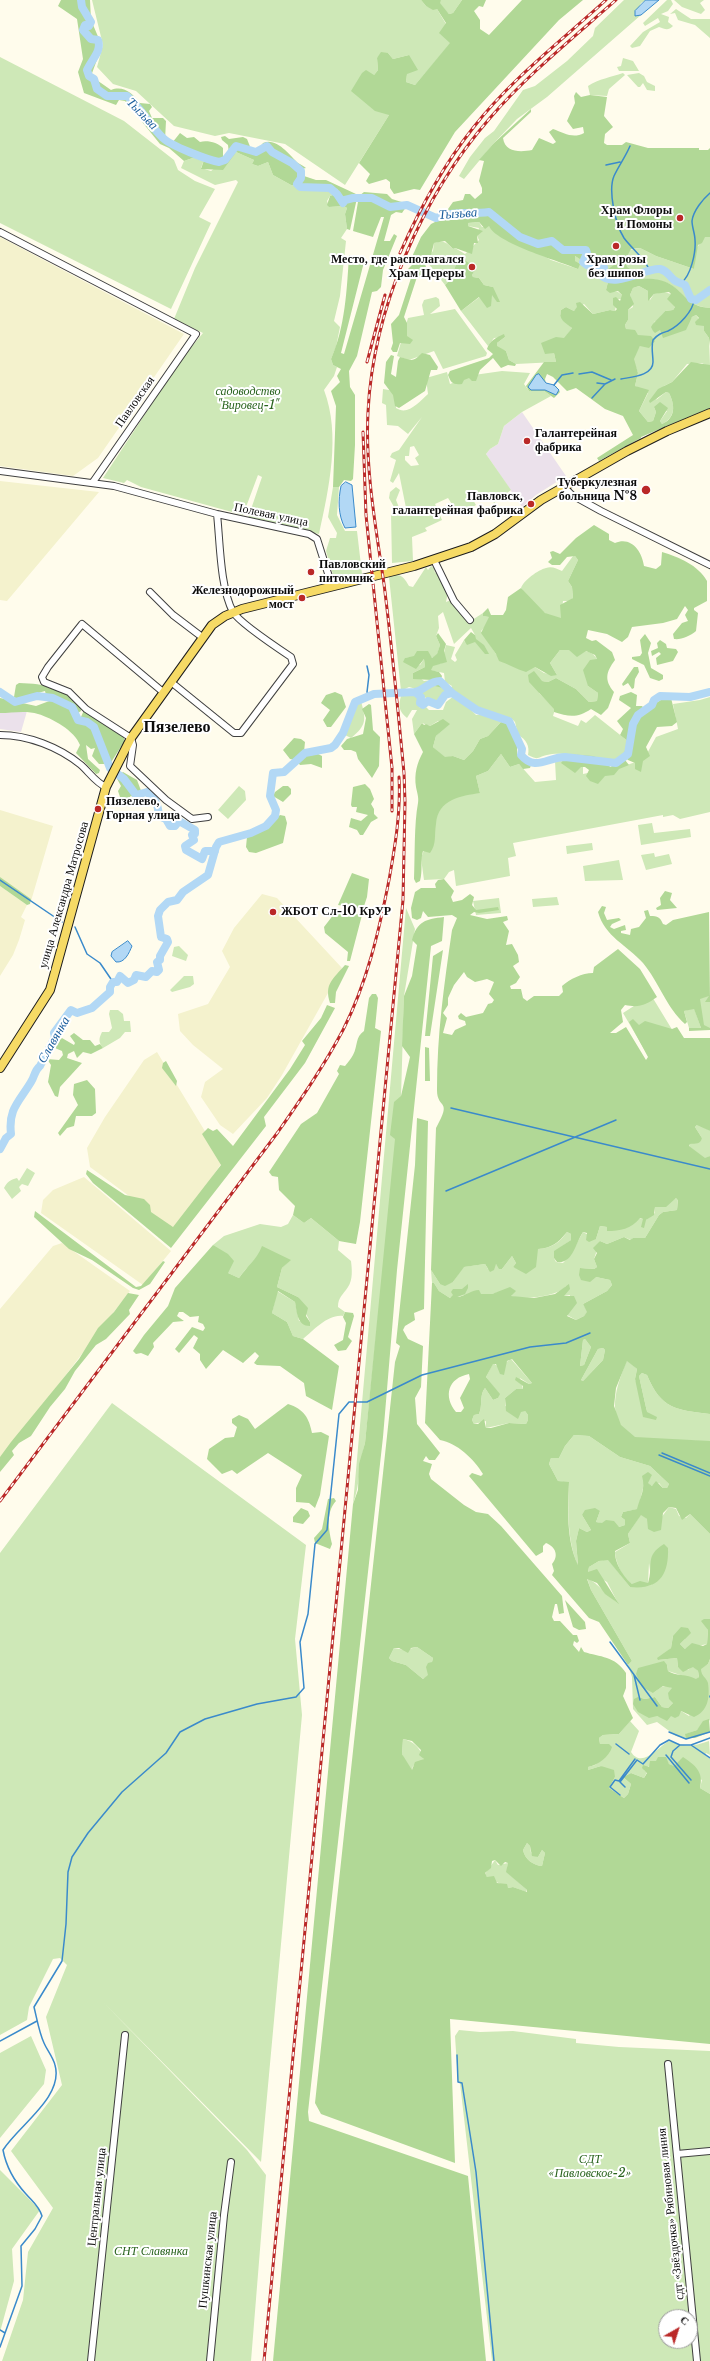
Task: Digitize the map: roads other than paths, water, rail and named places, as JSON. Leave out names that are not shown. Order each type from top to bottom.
[{"type":"main road","name":"улица Александра Матросова","points":[[0,1068],[50,990],[106,787],[120,756],[202,637],[218,620],[233,612],[434,560],[484,541],[564,487],[643,442],[710,413]]},
{"type":"street","name":"Павловская","points":[[0,232],[196,334],[93,482]]},
{"type":"street","points":[[0,471],[93,482],[217,514],[222,568],[233,612],[266,640],[291,657],[293,664],[241,732],[234,733],[171,682]]},
{"type":"street","points":[[564,487],[572,495],[620,521],[710,565]]},
{"type":"street","name":"Полевая улица","points":[[217,514],[314,536],[332,586]]},
{"type":"street","points":[[434,560],[454,600],[470,620]]},
{"type":"street","points":[[150,592],[173,614],[202,637]]},
{"type":"street","points":[[164,692],[82,624],[48,667],[42,677],[44,682],[69,692],[86,708],[131,738],[133,745],[130,766],[166,800],[192,819],[208,817]]},
{"type":"street","points":[[0,735],[22,737],[62,753],[80,765],[106,787]]},
{"type":"street","name":"Центральная улица","points":[[91,2361],[125,2035]]},
{"type":"street","name":"сдт «Звёздочка» Рябиновая линия","points":[[668,2064],[697,2361]]},
{"type":"street","points":[[677,2154],[710,2151]]},
{"type":"street","name":"Пушкинская улица","points":[[210,2361],[224,2215],[231,2162]]},
{"type":"water","points":[[646,0],[659,0],[641,15],[635,16],[635,11]]},
{"type":"water","points":[[539,374],[546,383],[554,385],[559,390],[556,395],[545,390],[531,390],[528,387],[536,375]]},
{"type":"water","points":[[346,482],[352,485],[356,527],[345,528],[341,518],[339,507],[340,491],[341,486]]},
{"type":"water","points":[[128,941],[132,946],[128,954],[122,961],[116,962],[111,956],[112,952]]},
{"type":"waterway","name":"Тызьва","points":[[81,0],[82,7],[91,22],[89,26],[85,25],[83,30],[91,39],[98,40],[99,44],[98,51],[87,70],[89,76],[94,79],[97,89],[107,96],[127,96],[163,138],[181,149],[219,162],[225,160],[236,146],[256,152],[267,146],[272,152],[292,163],[301,171],[301,178],[297,184],[300,187],[330,188],[337,194],[343,203],[345,200],[353,198],[372,198],[390,207],[407,205],[436,218],[456,213],[489,212],[520,237],[538,244],[552,241],[563,250],[586,250],[587,253],[583,262],[587,265],[604,268],[600,274],[606,278],[613,280],[621,279],[654,269],[660,269],[667,272],[675,281],[685,285],[691,299],[696,300],[710,290]]},
{"type":"waterway","points":[[630,146],[612,182],[613,207],[624,238],[642,258],[650,271]]},
{"type":"waterway","points":[[606,165],[620,162]]},
{"type":"waterway","points":[[681,283],[688,275],[694,257],[695,235],[692,223],[694,213],[704,198],[710,193]]},
{"type":"waterway","points":[[621,379],[641,375],[646,373],[652,367],[653,340],[658,335],[672,329],[681,322],[691,309],[694,300]]},
{"type":"waterway","points":[[579,374],[592,372],[611,380]]},
{"type":"waterway","points":[[554,385],[562,375],[573,373]]},
{"type":"waterway","points":[[592,398],[605,384],[615,379]]},
{"type":"waterway","points":[[597,383],[605,384]]},
{"type":"waterway","points":[[367,666],[369,675],[367,692],[370,696]]},
{"type":"waterway","points":[[415,692],[433,682],[440,681],[452,693]]},
{"type":"waterway","points":[[0,692],[15,702],[37,696],[53,698],[72,707],[78,720],[87,722],[94,727],[110,768],[124,779],[136,795],[147,792],[153,797],[156,802],[159,816],[166,819],[170,826],[175,826],[179,821],[195,830],[195,834],[192,835],[194,840],[185,846],[186,850],[202,859],[205,851],[215,851]]},
{"type":"waterway","name":"Славянка","points":[[0,1149],[6,1138],[11,1134],[11,1118],[15,1106],[40,1066],[55,1037],[54,1033],[71,1010],[77,1013],[92,1008],[110,992],[110,987],[113,982],[117,982],[120,976],[128,983],[134,980],[136,975],[146,977],[152,971],[157,972],[159,970],[157,962],[160,960],[160,956],[168,942],[167,939],[161,937],[158,916],[160,910],[168,902],[177,900],[183,892],[208,875],[216,847],[219,842],[251,833],[266,826],[275,816],[276,810],[270,796],[273,773],[284,772],[305,753],[331,748],[335,745],[343,733],[355,702],[374,694],[415,692],[421,697],[420,703],[423,705],[428,701],[438,705],[445,695],[452,693],[477,710],[509,721],[522,749],[521,755],[526,760],[537,763],[565,757],[616,763],[628,754],[633,724],[638,715],[652,705],[654,700],[660,696],[690,697],[710,692]]},
{"type":"waterway","points":[[0,880],[62,922]]},
{"type":"waterway","points":[[75,927],[87,954],[100,963],[113,982]]},
{"type":"waterway","points":[[451,1108],[710,1169]]},
{"type":"waterway","points":[[446,1191],[616,1120]]},
{"type":"waterway","points":[[0,2347],[22,2286],[21,2246],[35,2229],[42,2216],[37,2207],[14,2179],[8,2168],[3,2150],[10,2140],[47,2099],[53,2088],[56,2077],[55,2065],[42,2039],[34,2007],[62,1961],[66,1924],[68,1872],[72,1857],[88,1833],[122,1792],[166,1753],[180,1732],[205,1719],[257,1704],[296,1697],[304,1688],[300,1642],[308,1614],[315,1544],[327,1530],[339,1414],[349,1402],[367,1402],[422,1375],[530,1347],[566,1343],[590,1333]]},
{"type":"waterway","points":[[662,1453],[710,1473]]},
{"type":"waterway","points":[[659,1455],[710,1476]]},
{"type":"waterway","points":[[610,1642],[657,1706]]},
{"type":"waterway","points":[[634,1675],[640,1700]]},
{"type":"waterway","points":[[669,1732],[686,1739],[710,1732]]},
{"type":"waterway","points":[[691,1745],[710,1738]]},
{"type":"waterway","points":[[625,1787],[620,1782],[637,1760],[643,1764],[660,1745],[669,1740],[680,1745],[691,1745],[710,1758]]},
{"type":"waterway","points":[[616,1744],[629,1754]]},
{"type":"waterway","points":[[680,1745],[673,1751],[671,1757],[691,1780]]},
{"type":"waterway","points":[[666,1755],[689,1783]]},
{"type":"waterway","points":[[620,1795],[610,1787],[615,1780],[619,1781],[635,1759]]},
{"type":"waterway","points":[[0,2041],[37,2021]]},
{"type":"waterway","points":[[457,2055],[458,2082],[462,2083],[476,2172],[494,2361]]},
{"type":"waterway","points":[[0,2330],[5,2333]]},
{"type":"railway","points":[[400,253],[432,188],[451,158],[487,110],[536,61],[606,0]]},
{"type":"railway","points":[[264,2361],[403,900],[405,802],[404,773],[390,631],[372,498],[368,455],[368,412],[372,373],[380,334],[391,294],[405,256],[423,218],[443,182],[465,149],[504,102],[551,57],[616,0]]},
{"type":"railway","points":[[367,362],[385,295]]},
{"type":"railway","points":[[363,432],[366,515],[392,768],[392,811]]},
{"type":"railway","points":[[0,1501],[278,1132],[336,1043],[359,994],[381,918],[397,829],[399,777]]},
{"type":"place","name":"Храм Флоры и Помоны","points":[[680,218]]},
{"type":"place","name":"Храм розы без шипов","points":[[616,246]]},
{"type":"place","name":"Место, где располагался Храм Цереры","points":[[472,267]]},
{"type":"place","name":"Галантерейная фабрика","points":[[527,441]]},
{"type":"place","name":"Туберкулезная больница №8","points":[[646,490]]},
{"type":"place","name":"Павловск, галантерейная фабрика","points":[[531,504]]},
{"type":"place","name":"Павловский питомник","points":[[311,572]]},
{"type":"place","name":"Железнодорожный мост","points":[[302,598]]},
{"type":"place","name":"Пязелево, Горная улица","points":[[98,809]]},
{"type":"place","name":"ЖБОТ Сл-10 КрУР","points":[[273,912]]},
{"type":"district","name":"Пязелево","points":[[177,727]]},
{"type":"park label","name":"садоводство \"Вировец-1\"","points":[[248,399]]},
{"type":"park label","name":"СДТ «Павловское-2»","points":[[590,2167]]},
{"type":"park label","name":"СНТ Славянка","points":[[151,2252]]}]
